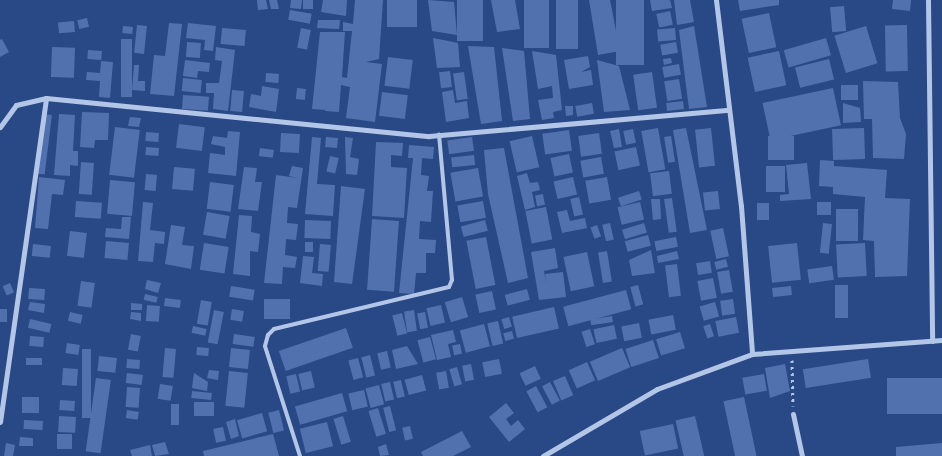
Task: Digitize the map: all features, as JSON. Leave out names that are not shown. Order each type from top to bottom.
[{"type":"street","points":[[716,0],[729,110],[752,354]]},
{"type":"street","points":[[928,0],[932,341]]},
{"type":"street","points":[[0,127],[16,106],[46,98],[174,114],[439,135],[729,110]]},
{"type":"street","points":[[0,422],[46,98]]},
{"type":"street","points":[[543,456],[657,389],[752,354],[942,340]]},
{"type":"street","points":[[793,414],[802,456]]},
{"type":"lane","points":[[300,456],[266,346],[268,335],[274,329],[449,287],[452,280],[439,135]]},
{"type":"path","points":[[792,352],[793,414]]},
{"type":"building","points":[[257,0],[266,0],[268,9],[258,10]]},
{"type":"building","points":[[269,0],[277,0],[279,9],[271,9]]},
{"type":"building","points":[[291,0],[302,0],[301,9],[290,8]]},
{"type":"building","points":[[303,0],[313,0],[313,9],[303,9]]},
{"type":"building","points":[[323,0],[347,0],[346,16],[321,12]]},
{"type":"building","points":[[355,0],[383,0],[379,59],[366,62],[382,64],[375,122],[346,118],[350,87],[341,85],[339,112],[325,111],[326,101],[325,110],[312,109],[320,32],[345,32],[342,77],[347,78],[352,31],[343,31],[343,22],[353,24]]},
{"type":"building","points":[[387,0],[417,0],[417,27],[387,27]]},
{"type":"building","points":[[428,0],[454,2],[457,35],[432,31]]},
{"type":"building","points":[[457,0],[483,0],[483,41],[457,41]]},
{"type":"building","points":[[491,0],[515,0],[520,29],[497,32]]},
{"type":"building","points":[[524,0],[549,0],[549,48],[524,48]]},
{"type":"building","points":[[556,0],[578,0],[578,49],[556,49]]},
{"type":"building","points":[[589,0],[610,0],[620,51],[598,55]]},
{"type":"building","points":[[616,0],[644,0],[644,65],[616,65]]},
{"type":"building","points":[[650,0],[670,0],[672,8],[652,11]]},
{"type":"building","points":[[674,0],[690,0],[694,22],[677,25]]},
{"type":"building","points":[[738,0],[779,0],[779,5],[740,11]]},
{"type":"building","points":[[893,0],[911,0],[910,11],[892,9]]},
{"type":"building","points":[[844,6],[846,31],[832,32],[830,7]]},
{"type":"building","points":[[290,10],[312,14],[310,24],[288,20]]},
{"type":"building","points":[[670,11],[673,25],[659,28],[656,14]]},
{"type":"building","points":[[769,13],[776,47],[749,53],[742,19]]},
{"type":"building","points":[[87,18],[89,27],[79,29],[77,20]]},
{"type":"building","points":[[318,20],[340,20],[339,29],[317,28]]},
{"type":"building","points":[[74,21],[75,32],[59,33],[58,22]]},
{"type":"building","points":[[169,23],[182,24],[174,96],[150,94],[154,55],[165,56]]},
{"type":"building","points":[[188,23],[216,26],[213,51],[204,50],[205,40],[186,38]]},
{"type":"building","points":[[137,25],[147,26],[144,54],[134,53]]},
{"type":"building","points":[[885,25],[907,25],[908,71],[886,71]]},
{"type":"building","points":[[123,26],[133,27],[132,34],[122,33]]},
{"type":"building","points":[[694,26],[707,107],[689,109],[679,30]]},
{"type":"building","points":[[866,26],[877,63],[846,73],[834,36]]},
{"type":"building","points":[[222,28],[246,30],[245,46],[221,44]]},
{"type":"building","points":[[301,28],[311,30],[307,50],[297,48]]},
{"type":"building","points":[[675,28],[676,40],[658,42],[657,30]]},
{"type":"building","points":[[433,38],[458,43],[460,67],[437,68]]},
{"type":"building","points":[[826,38],[831,55],[789,67],[784,50]]},
{"type":"building","points":[[2,39],[9,52],[0,57],[0,40]]},
{"type":"building","points":[[121,39],[132,39],[132,97],[121,97]]},
{"type":"building","points":[[187,42],[201,43],[200,58],[186,57]]},
{"type":"building","points":[[676,42],[678,53],[662,56],[660,45]]},
{"type":"building","points":[[468,46],[494,47],[502,121],[481,124]]},
{"type":"building","points":[[52,47],[75,48],[74,78],[51,77]]},
{"type":"building","points":[[216,47],[235,50],[228,111],[213,109],[214,93],[206,93],[206,83],[219,83],[222,61],[215,60]]},
{"type":"building","points":[[502,48],[524,51],[530,119],[513,121]]},
{"type":"building","points":[[88,50],[102,51],[101,60],[87,59]]},
{"type":"building","points":[[532,51],[556,55],[562,110],[553,112],[554,118],[542,120],[538,100],[553,98],[552,86],[538,89]]},
{"type":"building","points":[[779,51],[786,85],[755,92],[748,58]]},
{"type":"building","points":[[588,56],[590,67],[581,72],[591,70],[593,85],[569,89],[564,60]]},
{"type":"building","points":[[388,57],[413,60],[409,89],[384,86]]},
{"type":"building","points":[[671,58],[672,63],[664,65],[663,59]]},
{"type":"building","points":[[829,59],[834,79],[800,88],[795,67]]},
{"type":"building","points":[[185,60],[210,63],[209,72],[198,71],[197,78],[183,76]]},
{"type":"building","points":[[597,60],[619,66],[630,110],[604,112]]},
{"type":"building","points":[[101,61],[113,62],[110,98],[99,97],[100,81],[86,80],[87,72],[100,73]]},
{"type":"building","points":[[679,64],[681,75],[664,78],[662,67]]},
{"type":"building","points":[[134,65],[139,65],[138,81],[145,81],[145,91],[132,90]]},
{"type":"building","points":[[450,71],[452,87],[441,88],[439,72]]},
{"type":"building","points":[[464,72],[468,99],[457,100],[453,74]]},
{"type":"building","points":[[652,72],[657,108],[638,110],[633,75]]},
{"type":"building","points":[[266,73],[279,74],[278,83],[265,82]]},
{"type":"building","points":[[183,78],[202,80],[201,93],[182,91]]},
{"type":"building","points":[[679,79],[682,99],[667,101],[664,81]]},
{"type":"building","points":[[863,81],[898,82],[900,118],[906,134],[904,159],[873,158],[872,119],[864,119]]},
{"type":"building","points":[[841,85],[858,85],[858,100],[841,100]]},
{"type":"building","points":[[262,86],[279,89],[276,112],[249,107],[251,94],[261,96]]},
{"type":"building","points":[[297,88],[306,89],[305,100],[296,99]]},
{"type":"building","points":[[833,88],[841,125],[770,140],[763,103]]},
{"type":"building","points":[[232,90],[244,91],[242,112],[230,111]]},
{"type":"building","points":[[453,90],[455,103],[467,101],[469,118],[446,122],[442,92]]},
{"type":"building","points":[[382,92],[408,95],[405,119],[379,116]]},
{"type":"building","points":[[183,95],[209,97],[208,111],[182,109]]},
{"type":"building","points":[[683,101],[684,109],[667,111],[666,103]]},
{"type":"building","points":[[592,103],[594,114],[577,117],[575,106]]},
{"type":"building","points":[[843,103],[860,108],[861,122],[843,123]]},
{"type":"building","points":[[565,106],[573,106],[573,115],[566,116]]},
{"type":"building","points":[[82,112],[109,113],[108,140],[95,140],[94,148],[80,147]]},
{"type":"building","points":[[44,114],[52,115],[45,175],[37,174]]},
{"type":"building","points":[[59,114],[75,115],[73,151],[78,151],[78,166],[70,165],[70,176],[54,175]]},
{"type":"building","points":[[130,117],[141,118],[139,127],[128,126]]},
{"type":"building","points":[[179,124],[205,127],[202,151],[176,148]]},
{"type":"building","points":[[115,127],[140,130],[134,178],[109,175]]},
{"type":"building","points":[[658,128],[665,169],[649,172],[641,131]]},
{"type":"building","points":[[686,128],[707,230],[690,233],[673,130]]},
{"type":"building","points":[[711,128],[715,166],[699,167],[695,130]]},
{"type":"building","points":[[864,128],[865,159],[833,160],[832,129]]},
{"type":"building","points":[[619,129],[622,147],[614,148],[610,131]]},
{"type":"building","points":[[633,129],[636,143],[626,145],[623,131]]},
{"type":"building","points":[[569,130],[572,151],[545,155],[542,134]]},
{"type":"building","points":[[228,131],[240,132],[236,176],[208,173],[210,153],[225,155],[225,147],[211,144],[213,136],[227,138]]},
{"type":"building","points":[[146,132],[159,133],[158,142],[145,141]]},
{"type":"building","points":[[281,133],[300,134],[299,153],[280,152]]},
{"type":"building","points":[[599,133],[602,154],[581,157],[578,136]]},
{"type":"building","points":[[532,136],[539,167],[517,172],[510,141]]},
{"type":"building","points":[[671,136],[675,162],[668,163],[664,137]]},
{"type":"building","points":[[768,136],[794,136],[794,160],[768,160]]},
{"type":"building","points":[[312,137],[321,138],[317,184],[335,185],[333,216],[305,214]]},
{"type":"building","points":[[326,137],[338,138],[337,148],[325,147]]},
{"type":"building","points":[[345,137],[353,138],[350,157],[359,159],[357,175],[346,174]]},
{"type":"building","points":[[472,137],[474,151],[449,154],[447,140]]},
{"type":"building","points":[[376,142],[403,143],[402,156],[391,155],[391,167],[407,168],[404,218],[372,216]]},
{"type":"building","points":[[409,145],[434,147],[433,159],[422,158],[421,175],[429,176],[427,191],[433,191],[431,222],[420,221],[419,239],[436,240],[435,253],[426,253],[426,273],[416,273],[414,294],[399,293],[413,158],[408,158]]},
{"type":"building","points":[[146,147],[159,148],[158,156],[145,155]]},
{"type":"building","points":[[636,147],[640,166],[618,170],[614,152]]},
{"type":"building","points":[[260,148],[274,150],[273,158],[259,156]]},
{"type":"building","points":[[504,148],[528,278],[508,283],[488,194],[484,150]]},
{"type":"building","points":[[569,154],[573,173],[554,177],[550,158]]},
{"type":"building","points":[[474,155],[475,165],[452,167],[451,157]]},
{"type":"building","points":[[330,156],[339,158],[335,174],[326,172]]},
{"type":"building","points":[[601,157],[604,174],[583,177],[580,161]]},
{"type":"building","points":[[820,160],[834,161],[834,166],[887,170],[885,198],[910,199],[907,276],[875,277],[874,241],[863,240],[865,197],[833,194],[833,187],[819,186]]},
{"type":"building","points":[[81,162],[94,163],[92,195],[79,194]]},
{"type":"building","points":[[807,163],[811,199],[780,201],[780,195],[789,194],[786,165]]},
{"type":"building","points":[[292,166],[303,168],[297,208],[288,207],[287,223],[298,224],[296,240],[286,239],[285,255],[297,257],[295,268],[283,267],[282,284],[264,283],[276,175],[298,178],[289,176]]},
{"type":"building","points":[[766,166],[785,166],[785,192],[766,192]]},
{"type":"building","points":[[174,167],[195,169],[193,191],[172,189]]},
{"type":"building","points":[[244,167],[257,168],[255,182],[262,182],[258,211],[238,209]]},
{"type":"building","points":[[478,168],[483,197],[455,201],[450,173]]},
{"type":"building","points":[[669,171],[672,194],[653,196],[650,173]]},
{"type":"building","points":[[527,173],[530,183],[538,182],[540,190],[532,192],[535,207],[525,210],[517,176]]},
{"type":"building","points":[[146,174],[157,175],[156,191],[145,190]]},
{"type":"building","points":[[39,177],[65,180],[63,195],[52,194],[48,229],[35,228]]},
{"type":"building","points":[[573,177],[577,195],[558,199],[554,181]]},
{"type":"building","points":[[607,177],[611,200],[589,203],[585,181]]},
{"type":"building","points":[[110,180],[135,182],[132,216],[107,214]]},
{"type":"building","points":[[210,182],[234,185],[231,212],[207,209]]},
{"type":"building","points":[[341,186],[365,189],[352,284],[334,282]]},
{"type":"building","points":[[639,191],[642,200],[621,206],[618,198]]},
{"type":"building","points":[[718,191],[720,209],[705,210],[703,193]]},
{"type":"building","points":[[543,194],[545,205],[537,206],[535,195]]},
{"type":"building","points":[[579,197],[583,215],[574,217],[570,199]]},
{"type":"building","points":[[672,198],[677,232],[669,233],[664,199]]},
{"type":"building","points":[[651,199],[660,199],[661,219],[653,220]]},
{"type":"building","points":[[76,201],[102,203],[101,219],[75,217]]},
{"type":"building","points":[[483,201],[486,218],[460,222],[457,206]]},
{"type":"building","points":[[143,202],[153,203],[150,230],[165,232],[164,244],[155,243],[153,262],[138,261]]},
{"type":"building","points":[[640,202],[644,220],[622,225],[618,207]]},
{"type":"building","points":[[817,202],[831,202],[831,215],[817,215]]},
{"type":"building","points":[[757,203],[769,203],[769,220],[757,220]]},
{"type":"building","points":[[546,207],[552,239],[532,243],[525,211]]},
{"type":"building","points":[[836,209],[858,209],[858,241],[836,241]]},
{"type":"building","points":[[567,210],[570,221],[585,218],[587,228],[562,233],[557,212]]},
{"type":"building","points":[[207,212],[230,216],[226,239],[203,235]]},
{"type":"building","points":[[239,215],[252,216],[251,232],[260,234],[258,252],[250,251],[250,276],[233,274]]},
{"type":"building","points":[[122,217],[131,217],[129,239],[105,237],[106,228],[121,229]]},
{"type":"building","points":[[372,219],[399,221],[394,292],[367,290]]},
{"type":"building","points":[[305,220],[331,221],[330,239],[304,238]]},
{"type":"building","points":[[485,220],[488,231],[464,237],[461,226]]},
{"type":"building","points":[[610,223],[614,240],[606,241],[602,225]]},
{"type":"building","points":[[644,223],[647,233],[625,239],[622,230]]},
{"type":"building","points":[[823,223],[832,224],[829,254],[820,253]]},
{"type":"building","points":[[171,225],[185,227],[182,245],[194,246],[191,269],[165,264]]},
{"type":"building","points":[[597,225],[601,236],[595,239],[590,227]]},
{"type":"building","points":[[723,228],[729,256],[716,259],[710,231]]},
{"type":"building","points":[[70,231],[87,233],[84,258],[67,256]]},
{"type":"building","points":[[648,235],[651,246],[628,252],[625,241]]},
{"type":"building","points":[[486,237],[495,285],[476,289],[466,241]]},
{"type":"building","points":[[676,237],[678,247],[656,251],[654,241]]},
{"type":"building","points":[[106,241],[129,243],[127,260],[105,258]]},
{"type":"building","points":[[305,242],[313,242],[313,252],[305,252]]},
{"type":"building","points":[[204,243],[229,247],[224,274],[200,270]]},
{"type":"building","points":[[797,243],[801,280],[772,283],[768,246]]},
{"type":"building","points":[[865,243],[867,276],[838,277],[836,245]]},
{"type":"building","points":[[33,244],[51,246],[50,258],[32,256]]},
{"type":"building","points":[[320,244],[331,245],[329,272],[318,271]]},
{"type":"building","points":[[555,248],[558,268],[544,271],[546,283],[545,274],[563,272],[566,297],[539,300],[531,252]]},
{"type":"building","points":[[651,250],[655,273],[632,276],[629,260]]},
{"type":"building","points":[[607,251],[612,282],[603,283],[598,252]]},
{"type":"building","points":[[677,251],[679,259],[658,263],[657,256]]},
{"type":"building","points":[[587,252],[594,286],[571,291],[564,257]]},
{"type":"building","points":[[303,256],[314,257],[312,273],[323,274],[322,286],[300,283]]},
{"type":"building","points":[[726,259],[728,267],[716,270],[714,262]]},
{"type":"building","points":[[710,261],[712,273],[698,275],[696,263]]},
{"type":"building","points":[[677,264],[681,296],[669,297],[665,265]]},
{"type":"building","points":[[832,266],[834,280],[809,283],[807,269]]},
{"type":"building","points":[[729,270],[733,292],[721,294],[717,272]]},
{"type":"building","points":[[713,278],[717,298],[701,301],[697,281]]},
{"type":"building","points":[[147,280],[161,283],[158,293],[145,289]]},
{"type":"building","points":[[81,281],[95,283],[91,308],[78,306]]},
{"type":"building","points":[[10,283],[14,292],[7,295],[3,286]]},
{"type":"building","points":[[638,285],[643,304],[635,306],[630,287]]},
{"type":"building","points":[[835,285],[848,285],[848,318],[835,318]]},
{"type":"building","points":[[231,286],[255,290],[253,301],[229,297]]},
{"type":"building","points":[[791,286],[792,295],[773,297],[772,288]]},
{"type":"building","points":[[29,288],[45,289],[44,300],[28,299]]},
{"type":"building","points":[[527,289],[530,300],[508,306],[505,295]]},
{"type":"building","points":[[626,290],[631,309],[568,326],[563,307]]},
{"type":"building","points":[[492,291],[496,310],[479,313],[475,295]]},
{"type":"building","points":[[145,294],[158,297],[156,303],[144,300]]},
{"type":"building","points":[[462,297],[468,317],[451,322],[445,302]]},
{"type":"building","points":[[165,298],[181,300],[180,308],[164,306]]},
{"type":"building","points":[[264,299],[290,299],[290,319],[264,319]]},
{"type":"building","points":[[733,299],[735,314],[722,316],[720,301]]},
{"type":"building","points":[[201,300],[212,302],[208,326],[197,324]]},
{"type":"building","points":[[30,302],[45,304],[44,313],[28,310]]},
{"type":"building","points":[[715,302],[719,316],[704,321],[700,306]]},
{"type":"building","points":[[131,303],[142,304],[142,310],[131,310]]},
{"type":"building","points":[[147,305],[160,306],[159,322],[146,321]]},
{"type":"building","points":[[441,305],[445,323],[430,326],[426,308]]},
{"type":"building","points":[[554,307],[559,328],[517,338],[512,317]]},
{"type":"building","points":[[0,309],[7,309],[7,322],[0,322]]},
{"type":"building","points":[[232,309],[244,311],[242,322],[230,320]]},
{"type":"building","points":[[214,310],[224,312],[218,344],[208,342]]},
{"type":"building","points":[[414,310],[417,331],[407,332],[404,311]]},
{"type":"building","points":[[70,312],[83,315],[81,324],[68,321]]},
{"type":"building","points":[[131,312],[141,313],[141,321],[130,319]]},
{"type":"building","points":[[425,312],[428,328],[420,329],[417,314]]},
{"type":"building","points":[[402,313],[407,333],[397,336],[392,315]]},
{"type":"building","points":[[673,315],[676,330],[651,334],[648,320]]},
{"type":"building","points":[[612,316],[613,322],[591,325],[590,319]]},
{"type":"building","points":[[509,317],[512,327],[504,329],[501,319]]},
{"type":"building","points":[[736,317],[739,333],[718,337],[715,321]]},
{"type":"building","points":[[30,319],[51,324],[49,333],[28,328]]},
{"type":"building","points":[[498,321],[503,343],[492,346],[487,323]]},
{"type":"building","points":[[639,323],[642,338],[624,341],[621,326]]},
{"type":"building","points":[[484,324],[490,346],[466,353],[460,330]]},
{"type":"building","points":[[710,324],[714,336],[707,339],[703,326]]},
{"type":"building","points":[[614,325],[617,339],[596,343],[593,329]]},
{"type":"building","points":[[193,326],[207,329],[205,336],[192,333]]},
{"type":"building","points":[[346,328],[353,348],[286,371],[279,351]]},
{"type":"building","points":[[590,329],[595,344],[586,347],[581,332]]},
{"type":"building","points":[[453,330],[456,342],[448,344],[451,357],[437,360],[431,335]]},
{"type":"building","points":[[512,331],[514,339],[505,341],[503,333]]},
{"type":"building","points":[[680,332],[685,348],[661,356],[656,339]]},
{"type":"building","points":[[131,334],[141,336],[138,352],[128,350]]},
{"type":"building","points":[[234,334],[255,337],[253,347],[233,344]]},
{"type":"building","points":[[30,336],[44,337],[43,347],[29,346]]},
{"type":"building","points":[[430,337],[436,359],[423,363],[417,340]]},
{"type":"building","points":[[653,340],[659,358],[631,367],[625,349]]},
{"type":"building","points":[[67,343],[80,345],[78,355],[65,353]]},
{"type":"building","points":[[460,344],[462,354],[454,355],[452,346]]},
{"type":"building","points":[[407,346],[418,364],[396,369],[392,350]]},
{"type":"building","points":[[197,347],[209,348],[208,356],[196,355]]},
{"type":"building","points":[[165,348],[176,349],[173,378],[162,377]]},
{"type":"building","points":[[231,348],[250,350],[248,369],[229,367]]},
{"type":"building","points":[[622,348],[630,367],[598,381],[590,362]]},
{"type":"building","points":[[82,349],[91,349],[91,418],[82,418]]},
{"type":"building","points":[[387,351],[391,368],[381,370],[377,353]]},
{"type":"building","points":[[370,355],[375,375],[366,378],[361,357]]},
{"type":"building","points":[[99,356],[117,358],[115,373],[97,371]]},
{"type":"building","points":[[26,358],[42,358],[42,365],[26,365]]},
{"type":"building","points":[[358,358],[363,377],[354,380],[348,361]]},
{"type":"building","points":[[127,359],[140,360],[139,369],[126,368]]},
{"type":"building","points":[[499,359],[502,374],[485,377],[482,362]]},
{"type":"building","points":[[868,359],[871,378],[806,388],[803,369]]},
{"type":"building","points":[[587,362],[595,380],[577,388],[569,370]]},
{"type":"building","points":[[471,364],[474,380],[465,381],[462,366]]},
{"type":"building","points":[[785,364],[790,391],[770,398],[765,368]]},
{"type":"building","points":[[535,366],[541,379],[526,386],[520,373]]},
{"type":"building","points":[[457,367],[462,384],[454,387],[449,369]]},
{"type":"building","points":[[63,368],[78,369],[77,386],[62,385]]},
{"type":"building","points":[[209,370],[219,371],[218,380],[207,378]]},
{"type":"building","points":[[229,371],[248,373],[244,408],[225,406]]},
{"type":"building","points":[[311,371],[315,388],[302,390],[298,374]]},
{"type":"building","points":[[446,371],[449,388],[439,389],[436,373]]},
{"type":"building","points":[[127,373],[143,375],[142,385],[126,383]]},
{"type":"building","points":[[194,373],[208,382],[207,391],[192,388]]},
{"type":"building","points":[[296,374],[300,392],[290,394],[286,376]]},
{"type":"building","points":[[764,374],[767,391],[745,395],[742,378]]},
{"type":"building","points":[[422,375],[426,390],[409,395],[405,380]]},
{"type":"building","points":[[565,376],[573,395],[561,400],[553,381]]},
{"type":"building","points":[[96,378],[111,380],[101,453],[86,451]]},
{"type":"building","points":[[887,378],[942,378],[942,414],[887,414]]},
{"type":"building","points":[[401,380],[405,397],[397,398],[393,382]]},
{"type":"building","points":[[390,382],[394,400],[385,402],[381,384]]},
{"type":"building","points":[[550,382],[560,401],[552,405],[542,386]]},
{"type":"building","points":[[160,384],[173,386],[170,401],[158,399]]},
{"type":"building","points":[[379,385],[384,404],[371,408],[365,389]]},
{"type":"building","points":[[536,386],[547,407],[538,412],[526,391]]},
{"type":"building","points":[[127,387],[140,388],[139,408],[126,407]]},
{"type":"building","points":[[364,390],[368,407],[352,410],[348,394]]},
{"type":"building","points":[[192,391],[212,393],[211,400],[191,398]]},
{"type":"building","points":[[342,393],[347,411],[300,425],[295,407]]},
{"type":"building","points":[[22,397],[39,397],[39,413],[22,413]]},
{"type":"building","points":[[744,397],[756,456],[735,456],[723,401]]},
{"type":"building","points":[[60,400],[75,401],[74,411],[59,410]]},
{"type":"building","points":[[194,402],[214,402],[214,416],[194,416]]},
{"type":"building","points":[[506,403],[514,413],[506,419],[511,426],[518,420],[525,429],[509,442],[489,417]]},
{"type":"building","points":[[171,404],[179,404],[179,425],[171,425]]},
{"type":"building","points":[[390,406],[396,430],[389,432],[383,408]]},
{"type":"building","points":[[378,408],[386,434],[376,437],[368,411]]},
{"type":"building","points":[[127,410],[139,412],[138,420],[126,418]]},
{"type":"building","points":[[279,410],[284,430],[273,433],[268,413]]},
{"type":"building","points":[[262,413],[267,431],[242,438],[237,420]]},
{"type":"building","points":[[59,416],[76,417],[75,433],[58,432]]},
{"type":"building","points":[[343,416],[351,442],[341,445],[333,419]]},
{"type":"building","points":[[695,416],[704,456],[684,456],[676,420]]},
{"type":"building","points":[[235,419],[239,436],[231,439],[226,422]]},
{"type":"building","points":[[24,420],[43,421],[43,430],[24,429]]},
{"type":"building","points":[[327,422],[333,446],[306,453],[300,429]]},
{"type":"building","points":[[673,424],[678,448],[645,456],[640,431]]},
{"type":"building","points":[[410,426],[413,439],[405,440],[402,428]]},
{"type":"building","points":[[223,427],[226,441],[216,443],[213,429]]},
{"type":"building","points":[[462,431],[471,447],[453,456],[423,456],[421,452]]},
{"type":"building","points":[[57,434],[72,434],[72,449],[57,449]]},
{"type":"building","points":[[273,434],[279,456],[204,456],[203,451]]},
{"type":"building","points":[[20,437],[33,438],[33,446],[19,446]]},
{"type":"building","points":[[165,442],[169,454],[155,456],[152,445]]},
{"type":"building","points":[[6,443],[15,445],[13,456],[4,456]]},
{"type":"building","points":[[942,443],[942,456],[896,456],[896,447]]},
{"type":"building","points":[[386,444],[389,455],[380,456],[378,447]]},
{"type":"building","points":[[150,445],[152,456],[132,456],[130,450]]}]
